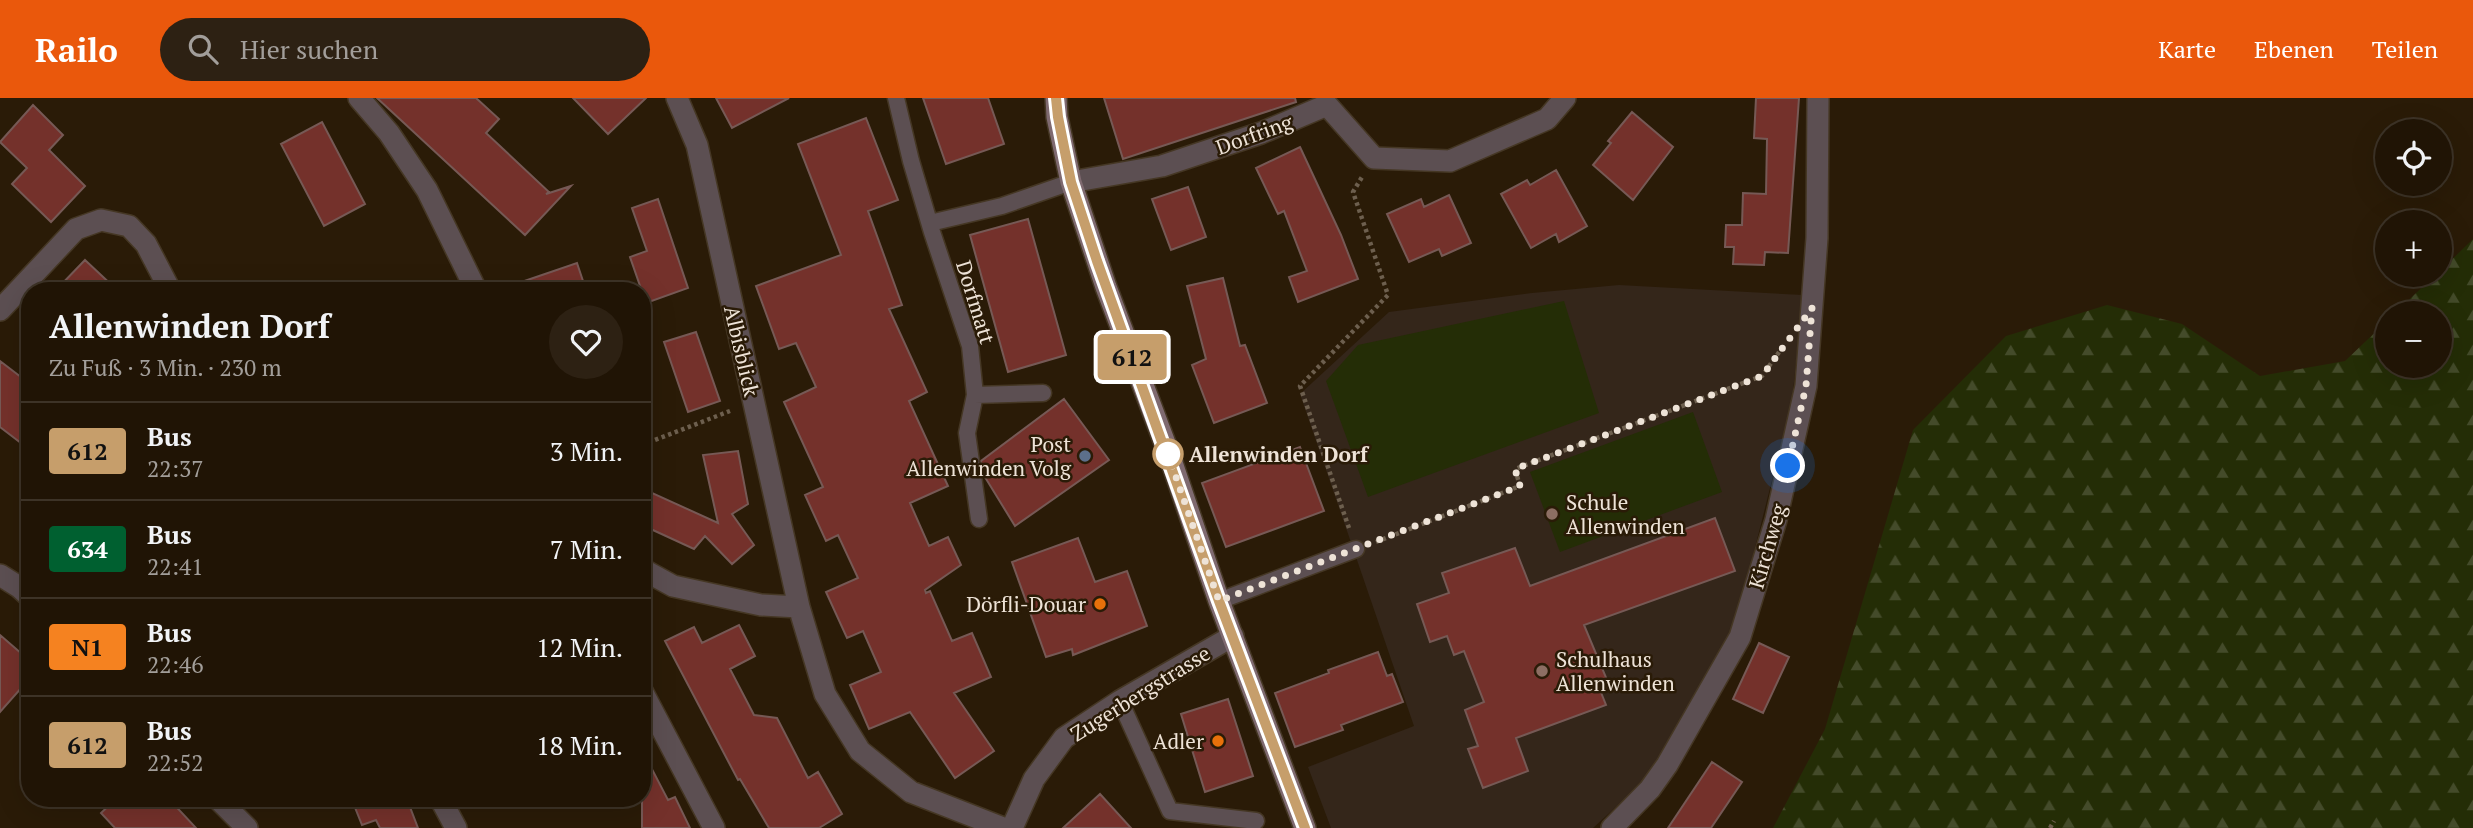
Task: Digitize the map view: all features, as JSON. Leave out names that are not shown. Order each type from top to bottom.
[{"type":"street","points":[[359,98],[389,133],[427,190],[472,282]]},
{"type":"street","name":"Albisblick","points":[[677,98],[697,145],[799,607],[825,695],[860,751],[911,792],[1003,828]]},
{"type":"street","points":[[1056,98],[1071,182],[1219,601],[1305,828]]},
{"type":"street","points":[[1374,158],[1450,161],[1547,119],[1565,98]]},
{"type":"street","name":"Kirchweg","points":[[1612,828],[1637,805],[1667,765],[1740,637],[1776,520],[1806,386],[1817,238],[1818,98]]},
{"type":"street","name":"Dorfring","points":[[1071,182],[1162,166],[1261,133],[1326,105],[1374,158]]},
{"type":"street","points":[[26,282],[76,229],[101,220],[129,226],[146,244],[166,282]]},
{"type":"street","points":[[0,310],[21,288]]},
{"type":"street","points":[[651,574],[673,586],[761,605],[799,607]]},
{"type":"street","points":[[0,575],[21,589]]},
{"type":"street","name":"Zugerbergstrasse","points":[[1012,828],[1034,779],[1064,738],[1120,701],[1233,636]]},
{"type":"street","points":[[651,708],[714,828]]},
{"type":"street","points":[[226,807],[247,828]]},
{"type":"street","points":[[445,807],[456,828]]},
{"type":"lane","name":"Dorfmatt","points":[[896,98],[911,161],[970,346],[975,395],[967,433],[979,519]]},
{"type":"lane","points":[[930,223],[1002,206],[1071,182]]},
{"type":"lane","points":[[975,395],[1043,393]]},
{"type":"lane","points":[[1219,601],[1356,549]]},
{"type":"lane","points":[[1120,701],[1170,811],[1198,821],[1256,821]]},
{"type":"path","points":[[1374,158],[1353,191],[1388,295],[1300,386],[1356,549],[1520,486],[1515,469],[1762,376],[1783,347]]},
{"type":"path","points":[[651,442],[754,402]]},
{"type":"path","points":[[2050,828],[2054,821]]},
{"type":"shaded area","name":"Schule Allenwinden","points":[[1619,285],[1803,295],[1792,401],[1735,627],[1689,709],[1641,784],[1593,828],[1331,828],[1308,767],[1414,726],[1300,394],[1389,312],[1532,293]]},
{"type":"green space","points":[[2473,239],[2473,828],[1773,828],[1825,729],[1913,430],[2006,336],[2107,305],[2182,324],[2260,376],[2345,361],[2375,332],[2375,378],[2452,378],[2452,301],[2408,301],[2422,287],[2452,287],[2452,259]]},
{"type":"green space","points":[[1564,301],[1599,413],[1368,497],[1326,381],[1358,345]]},
{"type":"green space","points":[[1693,412],[1722,492],[1560,552],[1530,472]]},
{"type":"building","points":[[377,98],[476,98],[499,119],[486,133],[549,192],[546,194],[571,186],[525,235]]},
{"type":"building","points":[[573,98],[646,98],[608,134]]},
{"type":"building","points":[[716,98],[789,98],[732,128]]},
{"type":"building","points":[[923,98],[988,98],[1004,144],[946,164]]},
{"type":"building","points":[[1104,98],[1295,98],[1296,102],[1123,159]]},
{"type":"building","points":[[1756,98],[1799,98],[1788,253],[1765,252],[1764,265],[1733,264],[1734,247],[1725,247],[1726,225],[1742,225],[1743,193],[1766,194],[1767,139],[1754,138]]},
{"type":"building","points":[[33,105],[63,135],[49,150],[85,186],[51,222],[12,184],[27,168],[0,142]]},
{"type":"building","points":[[1632,112],[1673,147],[1633,200],[1593,165],[1611,143],[1608,141]]},
{"type":"building","points":[[866,118],[898,200],[868,211],[902,305],[889,309],[927,392],[909,401],[948,486],[910,503],[929,546],[948,537],[961,565],[925,590],[926,593],[930,591],[952,641],[972,633],[991,677],[954,693],[994,751],[955,778],[910,712],[869,729],[850,685],[881,672],[863,631],[847,638],[826,592],[858,578],[838,535],[826,541],[805,495],[823,487],[784,402],[816,387],[796,343],[779,349],[756,286],[841,255],[798,144]]},
{"type":"building","points":[[322,122],[365,204],[324,226],[281,144]]},
{"type":"building","points":[[1300,147],[1341,235],[1358,279],[1298,302],[1289,277],[1307,271],[1284,211],[1278,214],[1256,168]]},
{"type":"building","points":[[1556,170],[1587,226],[1559,242],[1556,234],[1531,248],[1501,194],[1527,180],[1530,185]]},
{"type":"building","points":[[1188,187],[1206,237],[1171,250],[1152,199]]},
{"type":"building","points":[[1449,195],[1471,243],[1442,256],[1439,249],[1409,262],[1387,214],[1421,199],[1424,207]]},
{"type":"building","points":[[658,199],[688,288],[651,301],[651,282],[639,282],[630,257],[647,251],[632,208]]},
{"type":"building","points":[[1028,219],[1066,355],[1008,372],[970,235]]},
{"type":"building","points":[[85,260],[108,282],[64,282]]},
{"type":"building","points":[[577,263],[583,282],[522,282]]},
{"type":"building","points":[[1223,278],[1240,346],[1245,345],[1267,403],[1214,423],[1192,365],[1206,359],[1187,286]]},
{"type":"building","points":[[696,332],[720,401],[688,412],[664,342]]},
{"type":"building","points":[[0,361],[21,377],[21,443],[0,427]]},
{"type":"building","points":[[1064,399],[1109,460],[1015,526],[983,474],[981,461]]},
{"type":"building","points":[[1300,447],[1324,511],[1226,547],[1202,483]]},
{"type":"building","points":[[738,451],[748,504],[732,514],[754,545],[732,564],[705,536],[694,549],[651,529],[651,492],[718,523],[703,455]]},
{"type":"building","name":"Schulhaus Allenwinden","points":[[1715,518],[1735,571],[1584,625],[1610,687],[1600,690],[1606,705],[1516,738],[1528,771],[1483,788],[1468,749],[1478,746],[1465,710],[1484,702],[1464,651],[1454,655],[1447,636],[1430,642],[1417,604],[1449,593],[1442,573],[1515,548],[1530,586]]},
{"type":"building","points":[[1078,538],[1095,582],[1127,571],[1147,626],[1073,655],[1072,649],[1046,657],[1012,562]]},
{"type":"building","points":[[739,625],[755,656],[730,669],[754,715],[777,718],[808,778],[818,772],[842,814],[819,828],[769,828],[740,779],[738,780],[665,641],[694,627],[702,643]]},
{"type":"building","points":[[0,635],[21,653],[21,688],[0,712]]},
{"type":"building","points":[[1759,643],[1789,657],[1763,713],[1733,699]]},
{"type":"building","points":[[1378,652],[1387,676],[1392,674],[1403,702],[1341,725],[1343,730],[1295,747],[1275,693]]},
{"type":"building","points":[[1228,699],[1253,776],[1205,792],[1181,714]]},
{"type":"building","points":[[1712,762],[1742,782],[1711,828],[1668,828]]},
{"type":"building","points":[[651,767],[668,800],[675,797],[690,828],[642,828],[642,807],[651,807]]},
{"type":"building","points":[[1100,794],[1131,828],[1063,828]]},
{"type":"building","points":[[107,807],[176,807],[196,828],[115,828],[101,813]]},
{"type":"building","points":[[355,807],[410,807],[418,828],[380,828],[376,820],[362,825]]},
{"type":"bus line","name":"612","points":[[1056,98],[1071,182],[1097,261],[1219,601],[1305,828]]},
{"type":"place","name":"Allenwinden Dorf","points":[[1168,454]]},
{"type":"place","name":"Post Allenwinden Volg","points":[[1085,456]]},
{"type":"place","name":"Schule Allenwinden","points":[[1552,514]]},
{"type":"place","name":"Dörfli-Douar","points":[[1100,604]]},
{"type":"place","name":"Schulhaus Allenwinden","points":[[1542,671]]},
{"type":"place","name":"Adler","points":[[1218,741]]},
{"type":"route","points":[[1168,454],[1219,601],[1520,486],[1515,469],[1762,376],[1812,308],[1806,386],[1788,466]]}]
